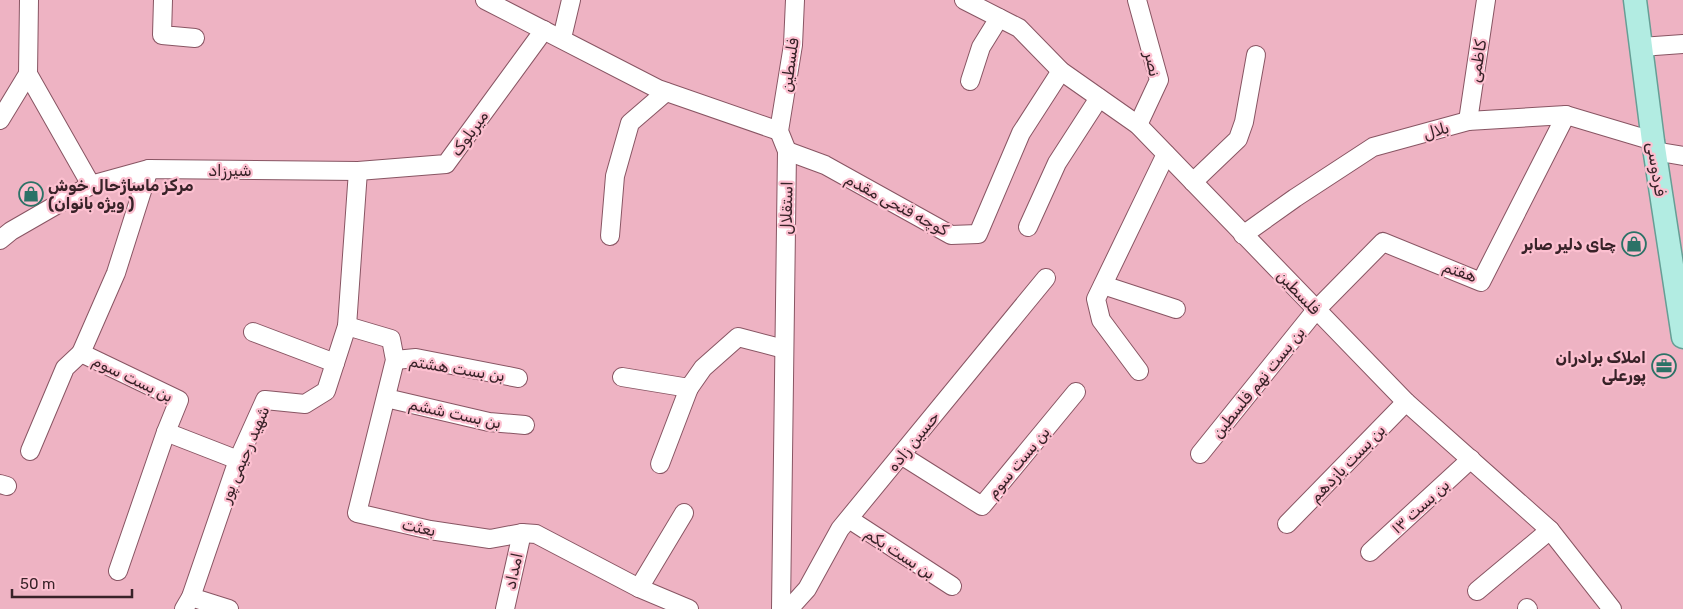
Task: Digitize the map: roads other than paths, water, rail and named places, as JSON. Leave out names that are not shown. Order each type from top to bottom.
[{"type":"main road","name":"فردوسی","points":[[1635,0],[1654,146],[1683,337]]},
{"type":"street","points":[[29,0],[28,74],[91,185]]},
{"type":"street","points":[[163,0],[162,35],[195,38]]},
{"type":"street","points":[[484,0],[666,92],[779,131]]},
{"type":"street","points":[[562,38],[571,0]]},
{"type":"street","name":"فلسطین","points":[[779,131],[793,45],[795,0]]},
{"type":"street","name":"فلسطین","points":[[964,0],[1019,28],[1061,71],[1138,125],[1406,402],[1550,530],[1612,609]]},
{"type":"street","name":"نصر","points":[[1138,0],[1159,80],[1138,125]]},
{"type":"street","name":"کاظمی","points":[[1468,121],[1486,0]]},
{"type":"street","points":[[970,81],[981,47],[999,18]]},
{"type":"street","name":"میربلوک","points":[[358,171],[446,164],[544,30]]},
{"type":"street","points":[[1641,47],[1683,44]]},
{"type":"street","points":[[1193,182],[1238,139],[1244,122],[1256,55]]},
{"type":"street","name":"کوچه فتحی مقدم","points":[[787,152],[825,165],[951,234],[978,234],[1021,133],[1061,71]]},
{"type":"street","points":[[0,120],[28,74]]},
{"type":"street","points":[[610,236],[614,176],[630,123],[666,92]]},
{"type":"street","points":[[1028,227],[1057,163],[1099,98]]},
{"type":"street","name":"بلال","points":[[1243,235],[1373,147],[1468,121],[1566,115],[1683,156]]},
{"type":"street","name":"هفتم","points":[[1316,310],[1383,242],[1481,282],[1566,115]]},
{"type":"street","name":"استقلال","points":[[779,131],[787,152],[781,609]]},
{"type":"street","points":[[1139,371],[1101,320],[1096,299],[1166,154]]},
{"type":"street","name":"شیرزاد","points":[[0,240],[11,231],[91,185],[149,169],[358,171]]},
{"type":"street","name":"بن بست سوم","points":[[149,169],[116,273],[81,353],[179,400],[166,432]]},
{"type":"street","name":"شهید رحیمی پور","points":[[188,603],[238,460],[265,400],[305,404],[326,391],[346,326],[358,171]]},
{"type":"street","name":"حسین زاده","points":[[788,609],[807,589],[840,529],[1046,278]]},
{"type":"street","points":[[1103,285],[1176,308]]},
{"type":"street","name":"بن بست نهم فلسطین","points":[[1200,454],[1316,310]]},
{"type":"street","points":[[346,326],[391,339],[395,360]]},
{"type":"street","points":[[252,332],[335,363]]},
{"type":"street","points":[[660,464],[689,388],[704,368],[738,338],[784,349]]},
{"type":"street","points":[[30,451],[65,368],[81,353]]},
{"type":"street","name":"بن بست هشتم","points":[[395,360],[416,358],[518,378]]},
{"type":"street","name":"بعثت","points":[[395,360],[357,513],[430,530],[490,539],[522,533],[536,534],[639,588],[689,609]]},
{"type":"street","points":[[622,376],[689,388]]},
{"type":"street","name":"بن بست سوم","points":[[901,455],[982,506],[1076,392]]},
{"type":"street","name":"بن بست ششم","points":[[386,398],[489,422],[525,425]]},
{"type":"street","name":"بن بست یازدهم","points":[[1287,524],[1406,402]]},
{"type":"street","points":[[118,571],[166,432],[238,460]]},
{"type":"street","name":"بن بست ۱۳","points":[[1370,552],[1471,459]]},
{"type":"street","points":[[639,588],[684,513]]},
{"type":"street","name":"بن بست یکم","points":[[849,519],[952,586]]},
{"type":"street","points":[[1477,591],[1550,530]]},
{"type":"street","name":"امداد","points":[[505,609],[522,533]]},
{"type":"street","points":[[188,603],[229,609]]},
{"type":"place","name":"مرکز ماساژحال خوش (ویژه بانوان )","points":[[31,194]]},
{"type":"place","name":"چای دلیر صابر","points":[[1634,244]]},
{"type":"place","name":"املاک برادران پورعلی","points":[[1664,366]]}]
